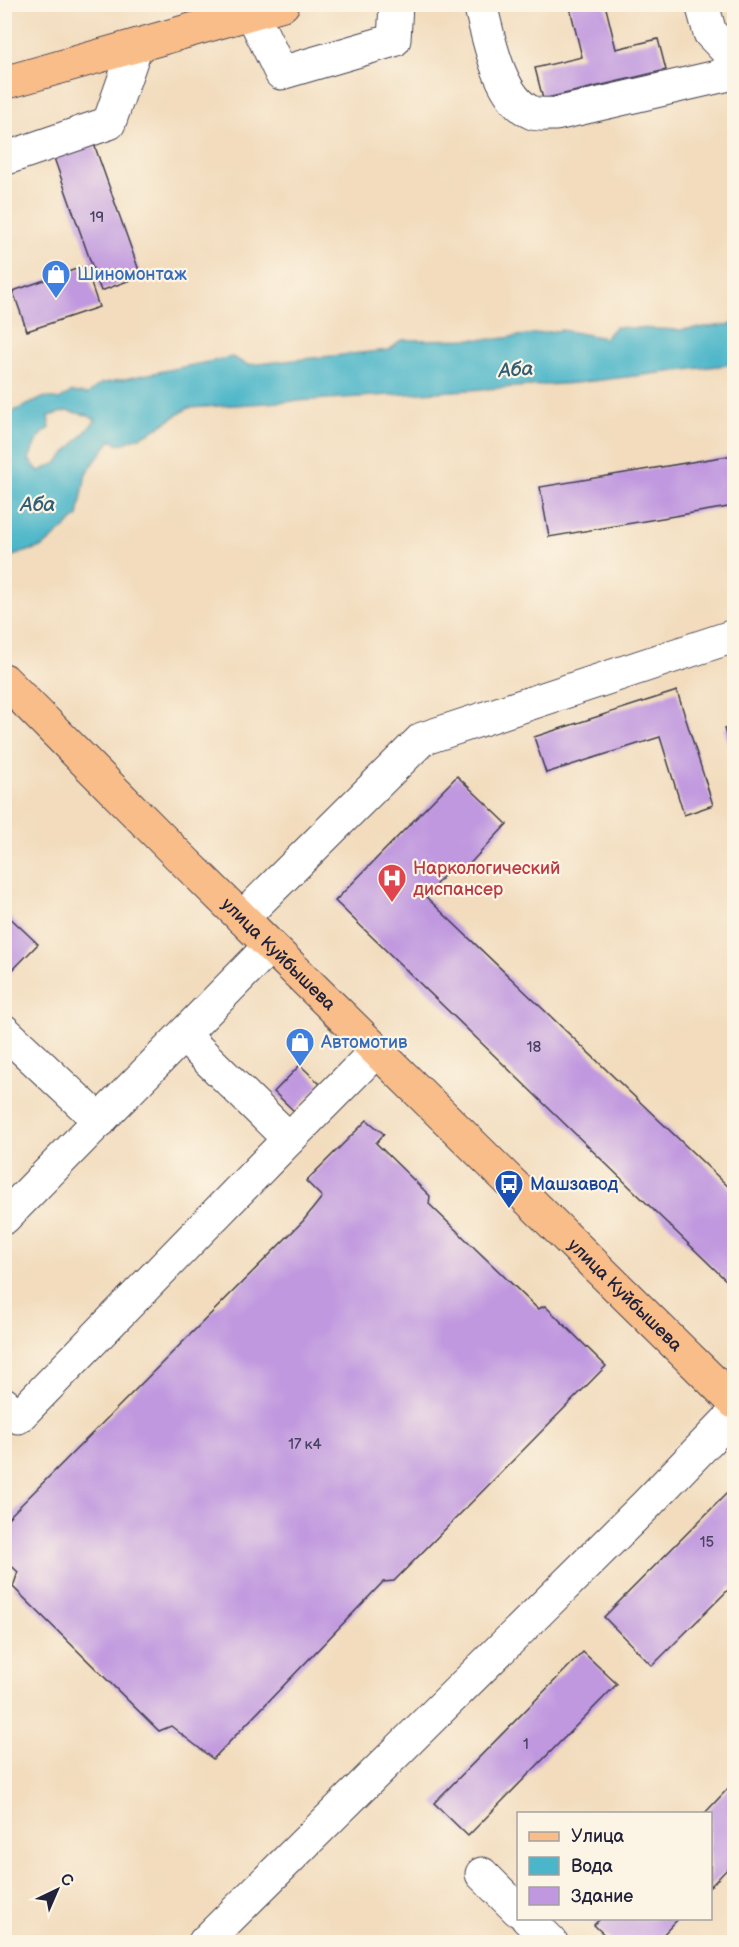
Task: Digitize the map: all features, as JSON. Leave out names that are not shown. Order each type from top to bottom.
[{"type":"main road","points":[[4,83],[283,4]]},
{"type":"main road","name":"улица Куйбышева","points":[[13,690],[376,1051],[735,1402]]},
{"type":"street","points":[[252,13],[281,73],[394,40],[396,4]]},
{"type":"street","points":[[480,4],[496,69],[518,102],[533,113],[556,114],[735,72]]},
{"type":"street","points":[[702,4],[710,33],[735,58]]},
{"type":"street","points":[[4,159],[110,123],[136,46]]},
{"type":"street","points":[[242,918],[422,739],[735,636]]},
{"type":"street","points":[[4,1218],[270,946]]},
{"type":"street","points":[[4,1031],[100,1121]]},
{"type":"street","points":[[184,1036],[290,1139]]},
{"type":"street","points":[[4,1404],[18,1417],[376,1051]]},
{"type":"street","points":[[205,1942],[735,1414]]},
{"type":"street","points":[[482,1874],[517,1908]]},
{"type":"street","points":[[529,1920],[551,1942]]},
{"type":"water","name":"Аба","points":[[734,324],[734,364],[576,383],[188,408],[149,433],[119,445],[111,440],[86,473],[78,516],[44,546],[9,557],[5,567],[5,415],[45,397],[59,400],[71,392],[88,394],[100,384],[232,357],[248,365],[389,350],[401,340],[498,339],[562,330],[605,338],[615,327],[678,330]],"holes":[[[67,411],[87,415],[96,420],[57,463],[39,471],[29,460],[36,442],[50,428],[48,416]]]},
{"type":"building","points":[[569,4],[605,4],[616,49],[658,39],[666,70],[543,99],[535,68],[582,57]]},
{"type":"building","points":[[94,144],[141,276],[101,291],[54,158]]},
{"type":"building","name":"Шиномонтаж","points":[[85,266],[99,307],[27,331],[13,291]]},
{"type":"building","points":[[734,455],[734,506],[549,537],[540,487]]},
{"type":"building","points":[[677,691],[713,805],[684,815],[660,737],[546,773],[534,737]]},
{"type":"building","points":[[734,725],[734,761],[724,729]]},
{"type":"building","points":[[457,776],[507,824],[463,871],[456,863],[425,896],[734,1192],[734,1288],[335,901]]},
{"type":"building","points":[[4,912],[38,944],[4,979]]},
{"type":"building","points":[[300,1065],[320,1084],[294,1111],[274,1092]]},
{"type":"building","points":[[367,1120],[384,1134],[376,1143],[430,1196],[429,1204],[538,1309],[545,1306],[606,1366],[394,1581],[383,1582],[213,1759],[171,1726],[159,1731],[13,1587],[18,1572],[4,1559],[4,1522],[303,1221],[322,1197],[306,1181]]},
{"type":"building","points":[[728,1492],[734,1498],[734,1588],[732,1586],[652,1666],[604,1617]]},
{"type":"building","points":[[583,1652],[617,1684],[468,1836],[434,1803]]},
{"type":"building","points":[[734,1782],[734,1862],[712,1885],[712,1812],[706,1812]]},
{"type":"building","points":[[599,1920],[677,1920],[656,1942],[612,1942],[594,1925]]},
{"type":"place","name":"Шиномонтаж","points":[[56,300]]},
{"type":"place","name":"Наркологический диспансер","points":[[392,904]]},
{"type":"place","name":"Автомотив","points":[[300,1068]]},
{"type":"place","name":"Машзавод","points":[[509,1210]]}]
